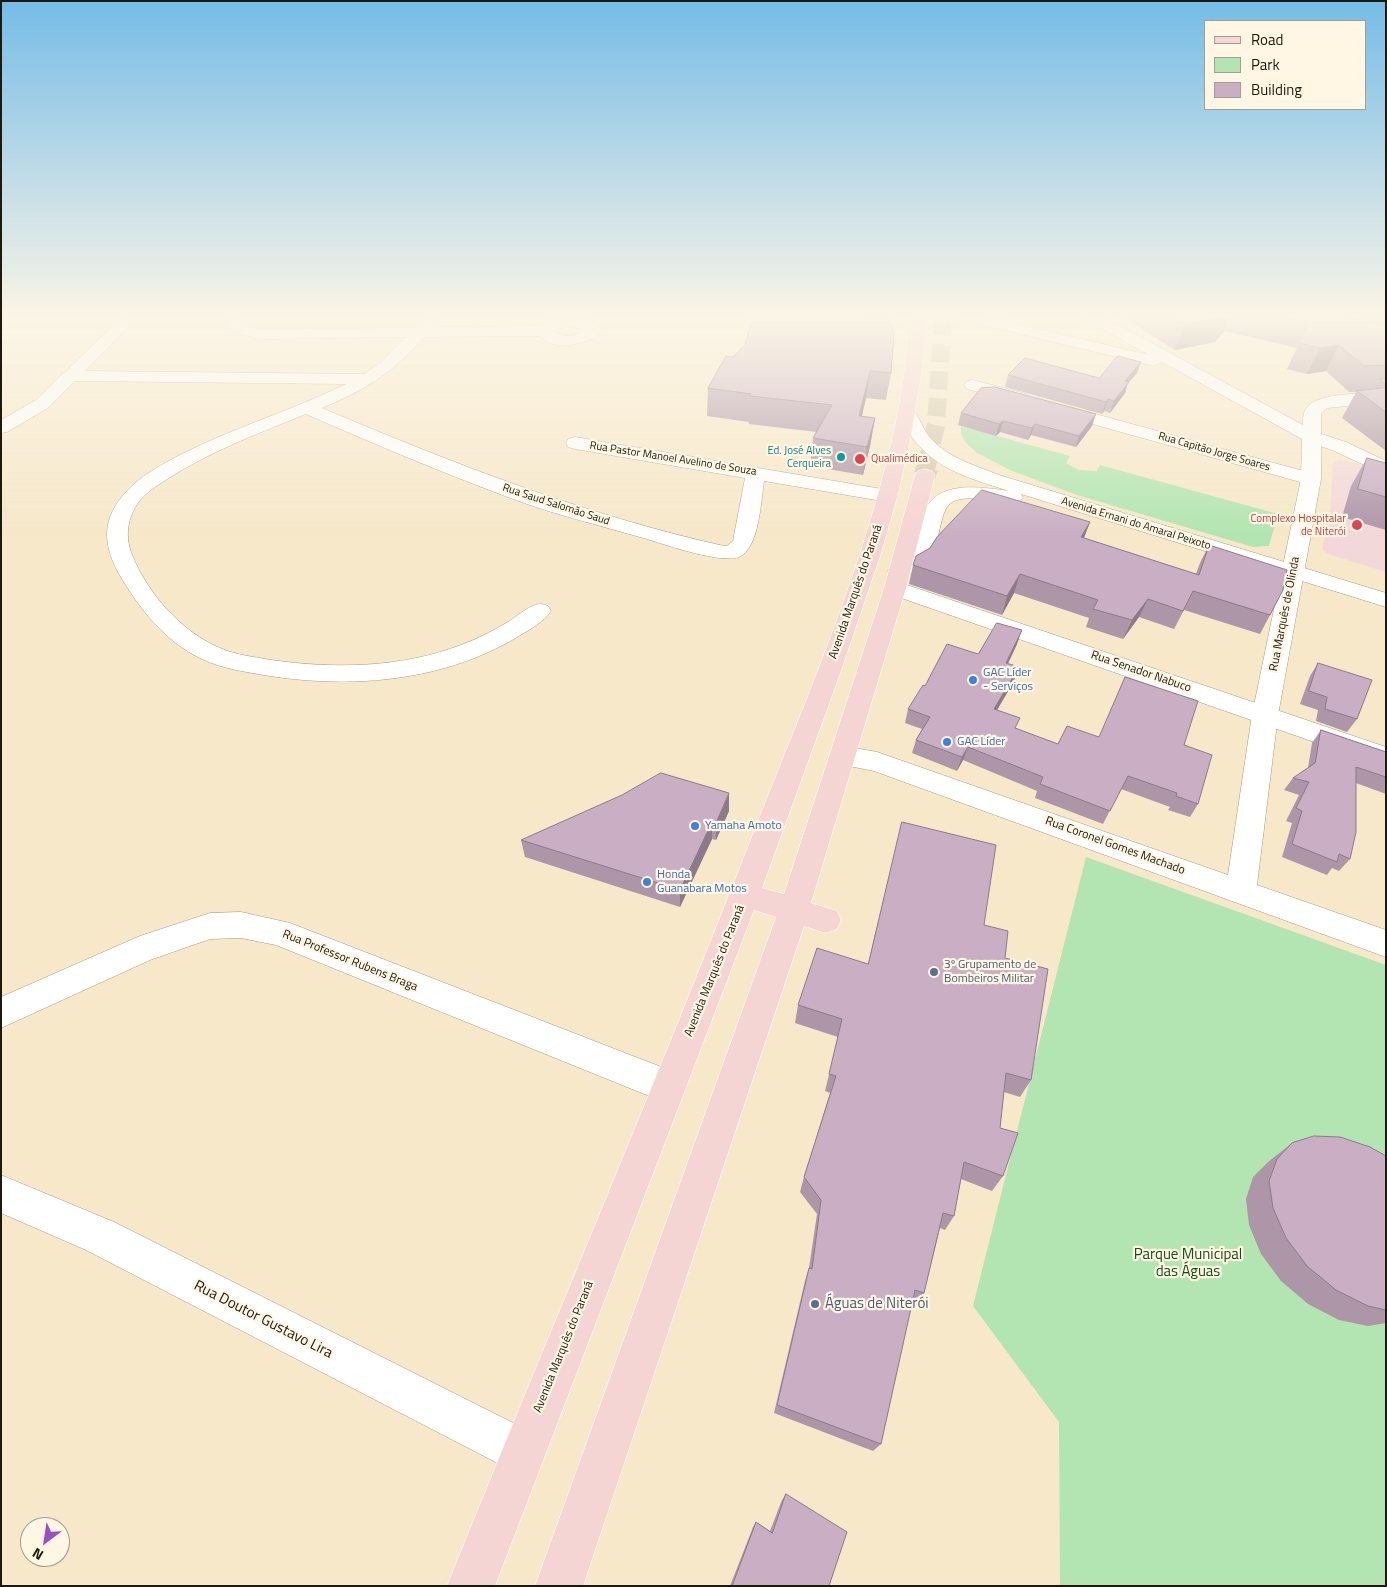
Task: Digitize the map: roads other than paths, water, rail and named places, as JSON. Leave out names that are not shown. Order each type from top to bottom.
[{"type":"main road","name":"Avenida Marquês do Paraná","points":[[471,1586],[522,1452],[745,895],[863,574],[888,496],[908,415],[911,388]]},
{"type":"main road","points":[[559,1586],[810,915],[843,756],[897,580],[925,475]]},
{"type":"main road","points":[[800,745],[843,756]]},
{"type":"main road","points":[[745,895],[810,915]]},
{"type":"street","points":[[1,428],[42,404],[59,388]]},
{"type":"street","points":[[350,388],[174,466],[140,490],[125,506],[118,524],[116,544],[122,560],[140,589],[183,638],[209,653],[242,663],[281,670],[324,674],[388,670],[428,664],[469,652],[507,633],[540,611]]},
{"type":"street","name":"Rua Capitão Jorge Soares","points":[[984,388],[1311,479]]},
{"type":"street","points":[[1221,388],[1312,437],[1339,446],[1386,469]]},
{"type":"street","points":[[1251,405],[1291,405],[1386,397]]},
{"type":"street","name":"Rua Marquês de Olinda","points":[[1241,892],[1265,715],[1311,479],[1312,414],[1315,408],[1323,403]]},
{"type":"street","name":"Rua Saud Salomão Saud","points":[[307,408],[407,451],[521,495],[683,543],[724,552],[732,552],[743,542],[756,473]]},
{"type":"street","name":"Avenida Ernani do Amaral Peixoto","points":[[908,415],[921,441],[938,456],[992,479],[1074,506],[1386,600]]},
{"type":"street","name":"Rua Pastor Manoel Avelino de Souza","points":[[575,443],[888,496]]},
{"type":"street","points":[[897,580],[922,555],[937,505],[946,497],[964,494],[992,494],[1074,506]]},
{"type":"street","name":"Rua Senador Nabuco","points":[[897,580],[1265,715],[1386,757]]},
{"type":"street","name":"Rua Coronel Gomes Machado","points":[[843,756],[877,762],[1386,944]]},
{"type":"street","name":"Rua Professor Rubens Braga","points":[[1,1012],[140,950],[210,926],[241,925],[279,932],[669,1087]]},
{"type":"street","name":"Rua Doutor Gustavo Lira","points":[[1,1194],[100,1236],[522,1452]]},
{"type":"tunnel","points":[[926,469],[936,425],[938,388]]},
{"type":"tunnel","points":[[925,475],[927,468]]},
{"type":"place","name":"Ed. José Alves Cerqueira","points":[[841,457]]},
{"type":"place","name":"Qualimédica","points":[[860,459]]},
{"type":"place","name":"Complexo Hospitalar de Niterói","points":[[1357,525]]},
{"type":"place","name":"GAC Líder - Serviços","points":[[973,680]]},
{"type":"place","name":"GAC Líder","points":[[947,742]]},
{"type":"place","name":"Yamaha Amoto","points":[[695,826]]},
{"type":"place","name":"Honda Guanabara Motos","points":[[647,882]]},
{"type":"place","name":"3º Grupamento de Bombeiros Militar","points":[[934,972]]},
{"type":"place","name":"Águas de Niterói","points":[[815,1304]]},
{"type":"park label","name":"Parque Municipal das Águas","points":[[1188,1264]]}]
